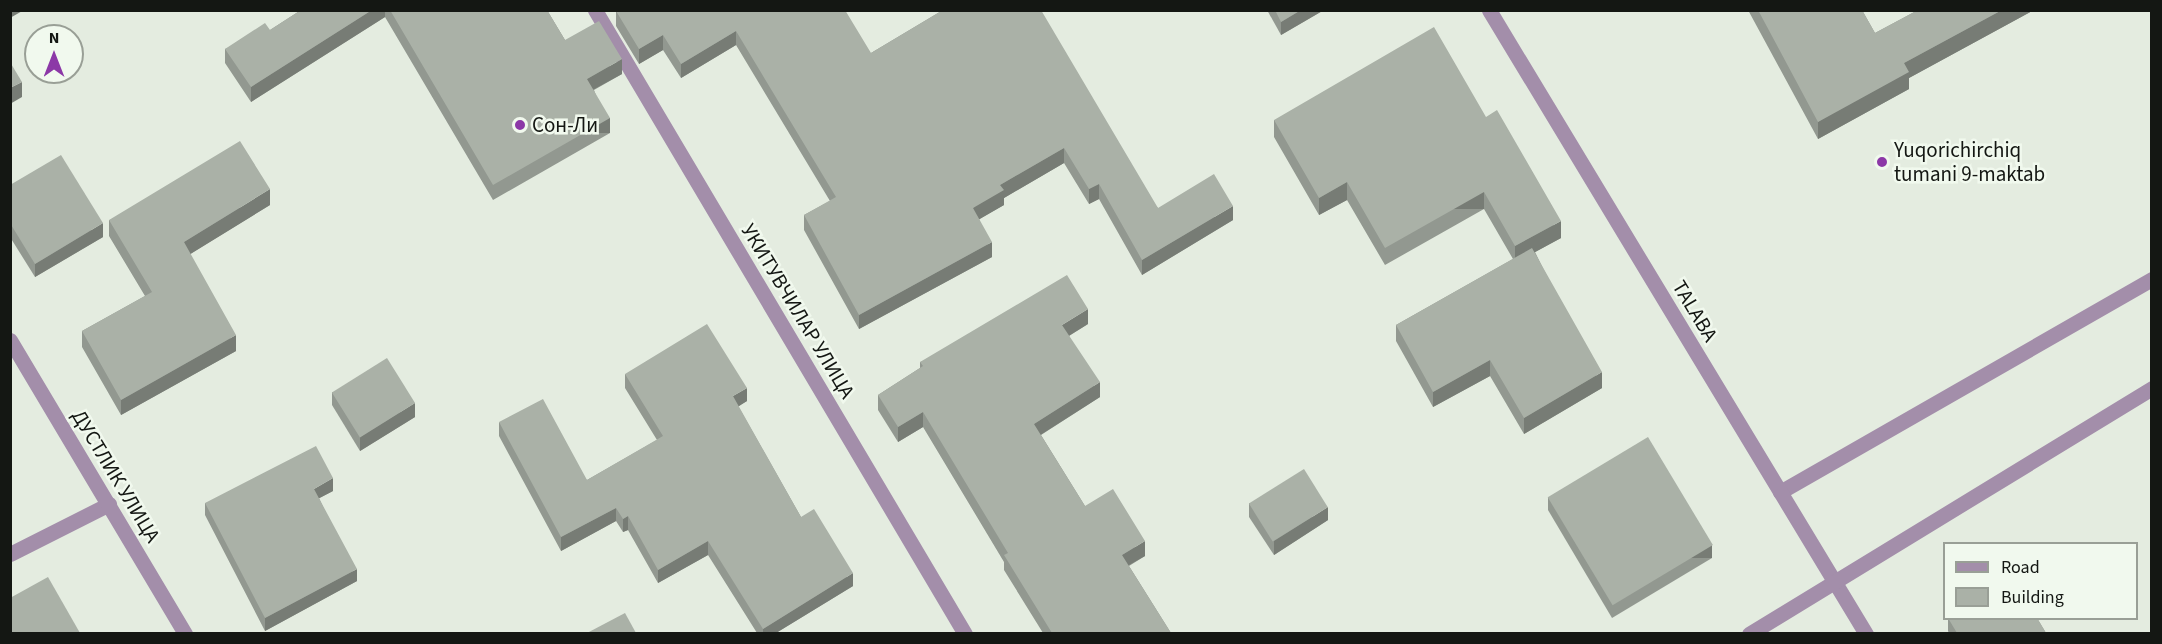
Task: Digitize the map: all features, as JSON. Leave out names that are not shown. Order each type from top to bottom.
[{"type":"street","name":"УКИТУВЧИЛАР УЛИЦА","points":[[595,10],[965,633]]},
{"type":"street","name":"TALABA","points":[[1489,10],[1866,633]]},
{"type":"street","points":[[1780,492],[2151,279]]},
{"type":"street","name":"ДУСТЛИК УЛИЦА","points":[[10,340],[185,633]]},
{"type":"street","points":[[1749,633],[2151,388]]},
{"type":"street","points":[[10,554],[108,504]]},
{"type":"building","points":[[301,10],[372,10],[251,87],[225,49],[265,23],[270,30]]},
{"type":"building","points":[[390,10],[547,10],[565,40],[599,21],[622,59],[587,79],[610,118],[493,185]]},
{"type":"building","points":[[617,10],[845,10],[871,53],[943,10],[1041,10],[1158,208],[1214,174],[1233,206],[1142,260],[1099,184],[1089,189],[1064,148],[1000,185],[1004,190],[973,208],[992,242],[859,315],[804,215],[836,197],[736,31],[681,64],[663,35],[639,49]]},
{"type":"building","points":[[1275,10],[1301,10],[1281,22]]},
{"type":"building","points":[[1758,10],[1862,10],[1875,33],[1918,10],[2002,10],[1904,63],[1909,72],[1818,122]]},
{"type":"building","points":[[1434,27],[1486,117],[1497,110],[1561,221],[1515,246],[1484,192],[1385,248],[1347,182],[1319,198],[1274,120]]},
{"type":"building","points":[[10,62],[22,82],[10,88]]},
{"type":"building","points":[[240,141],[270,189],[184,242],[236,335],[121,400],[82,331],[152,292],[109,220]]},
{"type":"building","points":[[61,155],[103,223],[35,264],[10,223],[10,185]]},
{"type":"building","points":[[1532,248],[1602,372],[1524,418],[1490,360],[1433,392],[1396,325]]},
{"type":"building","points":[[1067,275],[1088,309],[1062,325],[1100,382],[1034,424],[1085,506],[1113,489],[1145,541],[1122,555],[1171,633],[1052,633],[1004,555],[1008,553],[923,412],[898,427],[878,395],[923,366],[920,362]]},
{"type":"building","points":[[707,324],[747,388],[733,396],[801,517],[814,509],[853,573],[763,629],[708,541],[658,570],[628,516],[623,519],[616,508],[561,537],[499,422],[543,399],[587,480],[663,436],[625,374]]},
{"type":"building","points":[[387,358],[415,403],[360,437],[332,392]]},
{"type":"building","points":[[1648,437],[1713,545],[1613,605],[1548,497]]},
{"type":"building","points":[[316,446],[333,478],[314,489],[357,569],[265,618],[205,503]]},
{"type":"building","points":[[1304,469],[1328,507],[1273,542],[1249,503]]},
{"type":"building","points":[[48,577],[80,633],[10,633],[10,598]]},
{"type":"building","points":[[625,613],[636,633],[587,633]]},
{"type":"building","points":[[1949,620],[2038,620],[2046,633],[1957,633]]},
{"type":"place","name":"Сон-Ли","points":[[520,125]]},
{"type":"place","name":"Yuqorichirchiq tumani 9-maktab","points":[[1882,162]]}]
